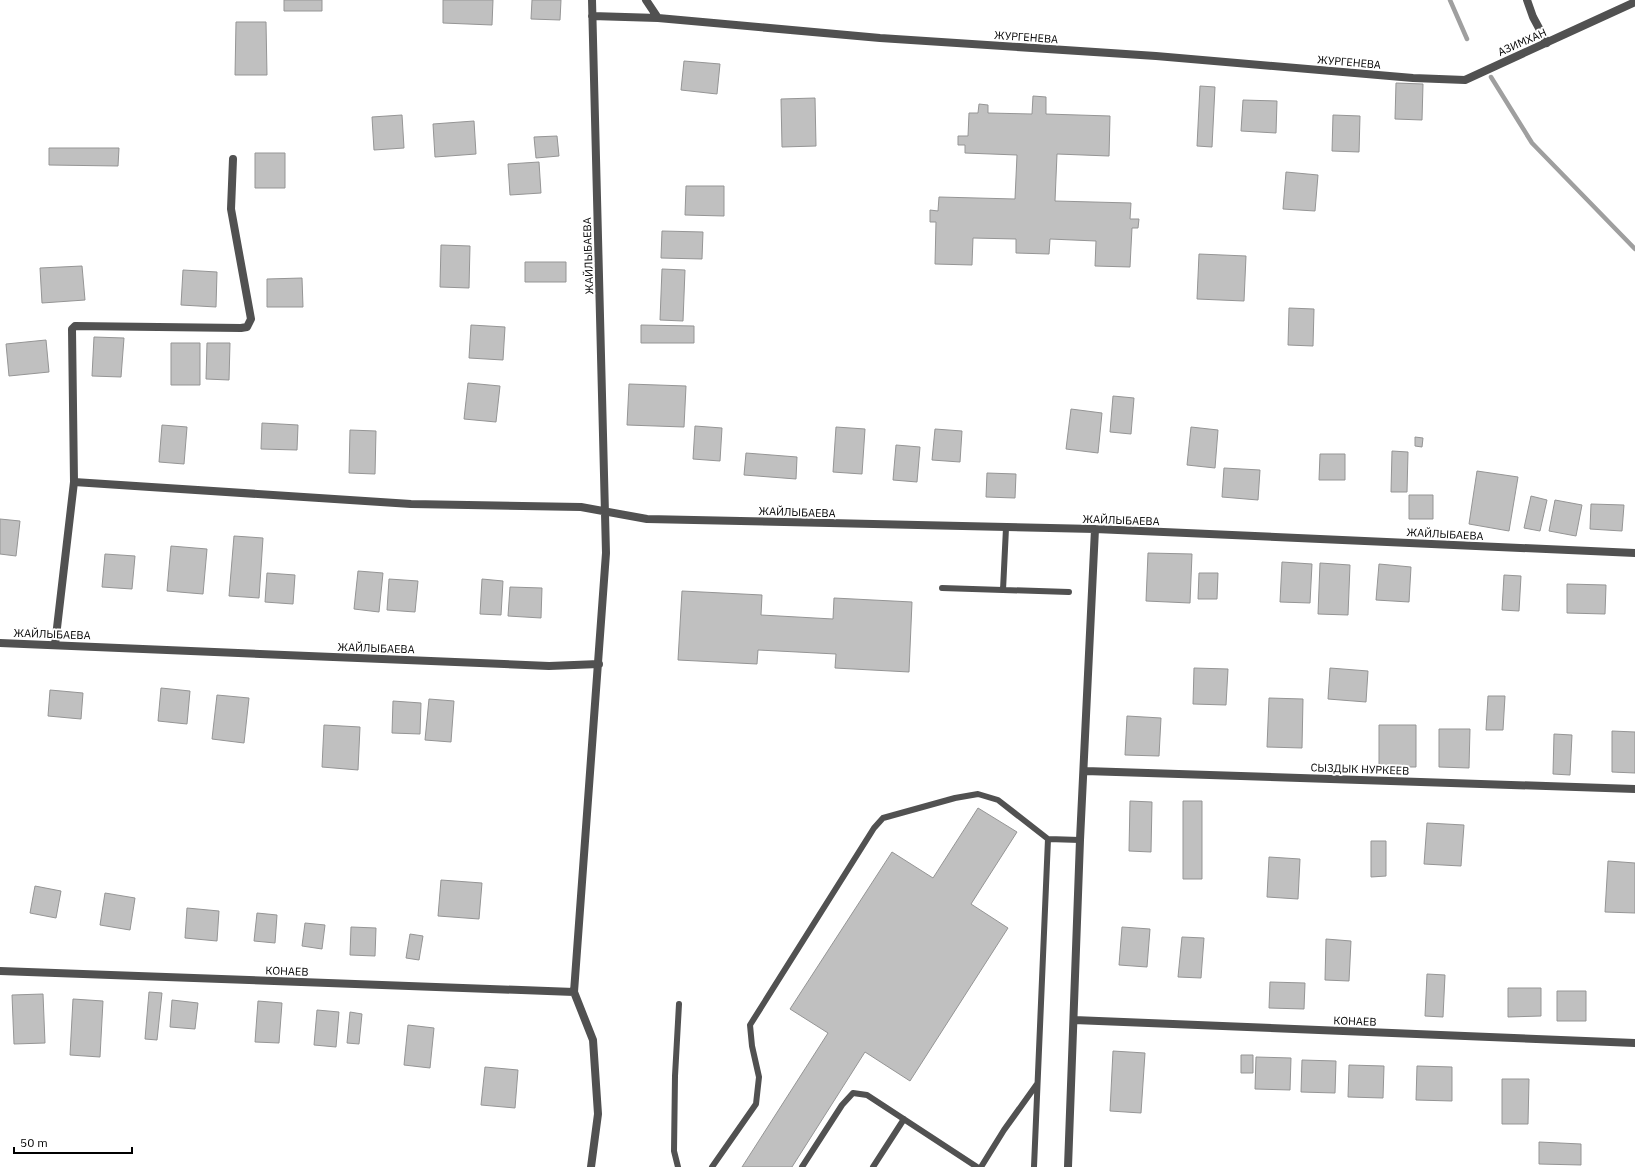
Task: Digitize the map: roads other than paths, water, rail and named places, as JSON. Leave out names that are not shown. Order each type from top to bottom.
[{"type":"street","name":"ЖАЙЛЫБАЕВА","points":[[0,643],[549,666],[599,664],[606,553],[606,511],[592,0]]},
{"type":"street","points":[[646,0],[658,18]]},
{"type":"street","points":[[1527,0],[1533,17],[1547,43]]},
{"type":"street","name":"АЗИМХАН","points":[[1413,78],[1465,80],[1635,2]]},
{"type":"street","name":"ЖУРГЕНЕВА","points":[[592,16],[658,18],[880,38],[1156,56],[1413,78]]},
{"type":"street","points":[[55,646],[74,482],[72,329],[75,326],[241,328],[247,326],[250,319],[231,209],[233,159]]},
{"type":"street","points":[[74,482],[411,504],[580,507],[606,511]]},
{"type":"street","name":"ЖАЙЛЫБАЕВА","points":[[606,511],[647,519],[1095,529],[1635,553]]},
{"type":"street","points":[[1068,1167],[1080,840],[1085,771],[1095,529]]},
{"type":"street","points":[[591,1167],[598,1114],[593,1040],[574,992],[599,664]]},
{"type":"street","name":"СЫЗДЫК НУРКЕЕВ","points":[[1085,771],[1635,789]]},
{"type":"street","name":"КОНАЕВ","points":[[0,971],[574,992]]},
{"type":"street","name":"КОНАЕВ","points":[[1074,1020],[1635,1043]]},
{"type":"lane","points":[[1003,590],[1006,528]]},
{"type":"lane","points":[[942,588],[1069,592]]},
{"type":"lane","points":[[712,1167],[756,1104],[759,1077],[752,1046],[750,1026],[874,828],[883,818],[978,794],[998,800],[1048,839],[1080,840]]},
{"type":"lane","points":[[1034,1167],[1048,839]]},
{"type":"lane","points":[[678,1167],[674,1151],[675,1076],[679,1004]]},
{"type":"lane","points":[[981,1167],[1004,1130],[1038,1083]]},
{"type":"lane","points":[[802,1167],[842,1105],[853,1092],[867,1095],[977,1167]]},
{"type":"lane","points":[[873,1167],[904,1119]]},
{"type":"waterway","points":[[1450,0],[1467,39]]},
{"type":"waterway","points":[[1491,77],[1532,143],[1635,249]]}]
